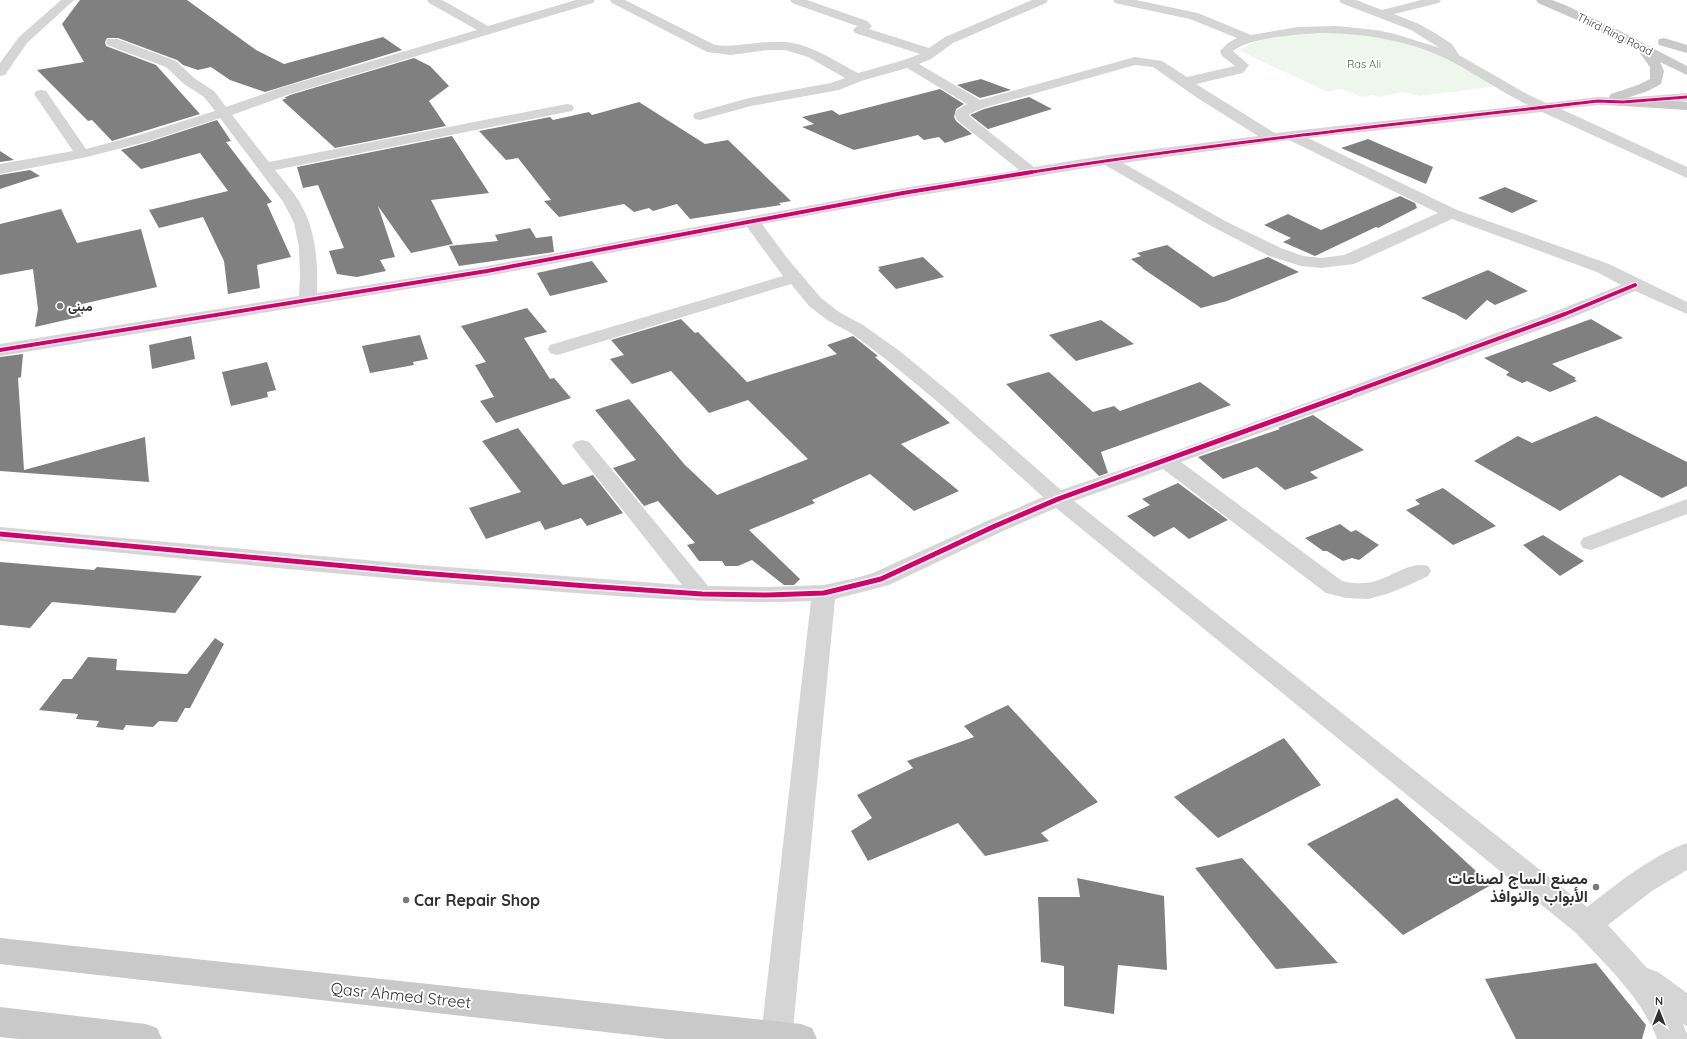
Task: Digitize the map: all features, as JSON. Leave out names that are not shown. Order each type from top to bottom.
[{"type":"main road","name":"Third Ring Road","points":[[1542,0],[1581,16],[1687,71]]},
{"type":"main road","name":"Third Ring Road","points":[[1571,0],[1605,15],[1581,16]]},
{"type":"main road","name":"Third Ring Road","points":[[1650,36],[1687,54]]},
{"type":"main road","points":[[1664,42],[1687,50]]},
{"type":"main road","points":[[1619,99],[1656,81],[1658,72],[1656,64],[1639,45]]},
{"type":"main road","points":[[1619,99],[1687,106]]},
{"type":"main road","name":"Qasr Ahmed Street","points":[[0,951],[789,1038]]},
{"type":"main road","points":[[0,1022],[146,1039]]},
{"type":"street","points":[[0,72],[33,30],[68,0]]},
{"type":"street","points":[[433,0],[488,31]]},
{"type":"street","points":[[0,169],[82,154],[156,135],[279,94],[589,0]]},
{"type":"street","points":[[616,0],[712,49],[731,51],[768,46],[786,46],[813,54],[856,78]]},
{"type":"street","points":[[796,0],[863,24],[866,26],[859,30],[862,32],[930,54]]},
{"type":"street","points":[[700,116],[749,102],[785,97],[834,87],[856,78],[909,64],[930,54],[949,40],[961,34],[1042,0]]},
{"type":"street","points":[[1119,0],[1194,16],[1250,39]]},
{"type":"street","points":[[1345,0],[1431,36],[1447,47],[1454,58]]},
{"type":"street","points":[[1381,14],[1435,0]]},
{"type":"street","points":[[1185,82],[1238,70],[1242,65],[1226,50],[1229,47],[1250,39],[1296,30],[1353,30],[1413,43],[1454,58],[1522,97],[1687,173]]},
{"type":"street","points":[[112,42],[171,64],[189,81],[209,94],[292,202],[302,223],[307,247],[309,277],[308,299]]},
{"type":"street","points":[[0,50],[19,46]]},
{"type":"street","points":[[1032,173],[962,117],[961,115],[965,110],[978,105],[1135,61],[1157,64],[1204,96],[1272,138]]},
{"type":"street","points":[[909,64],[978,105]]},
{"type":"street","points":[[0,350],[487,271],[903,193],[1108,160],[1272,138],[1598,102],[1687,88]]},
{"type":"street","points":[[41,94],[82,154]]},
{"type":"street","points":[[1619,99],[1687,97]]},
{"type":"street","points":[[265,167],[567,108]]},
{"type":"street","points":[[1292,136],[1334,158],[1451,213],[1588,261],[1687,309]]},
{"type":"street","points":[[1108,160],[1219,224],[1275,252],[1301,261],[1321,263],[1348,260],[1451,213]]},
{"type":"street","points":[[751,221],[781,262],[815,302],[833,316],[858,329],[924,380],[1058,499],[1587,924],[1627,967],[1661,1012],[1671,1031],[1673,1039]]},
{"type":"street","points":[[557,349],[794,278]]},
{"type":"street","points":[[0,534],[421,573],[702,594],[768,595],[824,593],[857,586],[881,578],[1058,499],[1166,461],[1565,314],[1635,285]]},
{"type":"street","points":[[582,446],[702,594]]},
{"type":"street","points":[[1166,461],[1334,587],[1346,591],[1372,592],[1420,571]]},
{"type":"street","points":[[1591,543],[1687,506]]},
{"type":"street","points":[[789,1038],[824,593]]},
{"type":"street","points":[[1587,924],[1642,882],[1687,854]]},
{"type":"street","points":[[1627,967],[1687,1011]]},
{"type":"green space","name":"Ras Ali","points":[[1297,31],[1378,35],[1440,54],[1498,86],[1420,96],[1402,92],[1379,97],[1373,95],[1362,97],[1341,89],[1328,92],[1240,51],[1260,40]]},
{"type":"building","points":[[80,0],[187,0],[256,50],[284,64],[383,37],[402,50],[265,92],[230,80],[211,67],[198,70],[183,65],[177,60],[118,38],[107,38],[105,42],[106,46],[156,65],[200,114],[112,141],[92,120],[88,121],[37,70],[84,62],[62,24]]},
{"type":"building","points":[[414,58],[430,66],[449,86],[429,101],[446,126],[335,148],[282,100],[290,95]]},
{"type":"building","points":[[981,79],[1011,90],[980,98],[957,85]]},
{"type":"building","points":[[940,89],[964,104],[956,109],[954,117],[956,121],[972,134],[945,143],[939,137],[924,140],[918,135],[854,150],[802,127],[814,124],[802,117],[832,110],[839,115]]},
{"type":"building","points":[[1029,97],[1052,109],[988,129],[970,115],[984,109]]},
{"type":"building","points":[[639,102],[705,144],[728,140],[791,201],[779,203],[781,205],[690,219],[677,204],[653,211],[649,208],[634,212],[624,204],[559,217],[544,201],[551,200],[518,158],[506,160],[479,131],[550,117],[553,120],[589,112],[592,115]]},
{"type":"building","points":[[217,120],[231,141],[226,142],[272,202],[267,204],[291,257],[257,265],[260,288],[228,294],[224,261],[203,217],[159,228],[149,210],[228,191],[200,153],[141,169],[121,150]]},
{"type":"building","points":[[452,136],[489,193],[431,200],[453,244],[411,253],[378,206],[395,257],[380,260],[386,271],[357,277],[337,274],[329,251],[344,248],[318,185],[303,188],[297,167]]},
{"type":"building","points":[[1368,139],[1433,167],[1426,184],[1341,148]]},
{"type":"building","points":[[0,151],[14,160],[0,162]]},
{"type":"building","points":[[30,170],[40,176],[0,189],[0,175]]},
{"type":"building","points":[[1505,187],[1538,201],[1512,213],[1478,198]]},
{"type":"building","points":[[1400,196],[1415,203],[1417,208],[1378,228],[1376,227],[1315,256],[1283,242],[1291,238],[1264,225],[1288,214],[1321,230]]},
{"type":"building","points":[[61,209],[77,243],[141,229],[157,287],[82,304],[83,316],[35,327],[38,309],[33,269],[0,275],[0,224]]},
{"type":"building","points":[[530,228],[536,238],[552,236],[554,252],[459,266],[449,246],[498,241],[495,235]]},
{"type":"building","points":[[1167,245],[1213,277],[1268,257],[1299,272],[1227,301],[1201,308],[1131,259],[1141,256],[1137,253]]},
{"type":"building","points":[[923,257],[944,277],[896,289],[878,270],[880,269],[878,267]]},
{"type":"building","points":[[592,261],[608,282],[550,296],[537,273]]},
{"type":"building","points":[[1488,270],[1528,291],[1495,305],[1487,300],[1466,320],[1421,298]]},
{"type":"building","points":[[527,308],[547,332],[524,338],[550,379],[554,378],[571,398],[496,423],[480,401],[494,397],[475,365],[486,362],[461,326]]},
{"type":"building","points":[[681,319],[695,333],[698,332],[747,382],[837,354],[827,345],[853,336],[878,356],[875,357],[950,423],[901,444],[959,491],[914,511],[870,474],[812,500],[815,503],[749,530],[800,579],[794,585],[784,585],[752,560],[738,566],[725,566],[722,561],[699,561],[687,545],[695,543],[658,501],[644,506],[613,468],[636,460],[595,410],[629,399],[685,465],[717,495],[808,459],[748,400],[709,413],[671,371],[632,384],[610,359],[624,355],[611,340]]},
{"type":"building","points":[[1591,319],[1623,338],[1552,364],[1576,378],[1574,379],[1577,381],[1550,392],[1527,381],[1522,383],[1506,375],[1509,372],[1484,358]]},
{"type":"building","points":[[1101,320],[1134,344],[1076,361],[1049,335]]},
{"type":"building","points":[[420,335],[428,359],[413,362],[414,365],[370,373],[362,346]]},
{"type":"building","points":[[191,336],[195,359],[152,369],[149,345]]},
{"type":"building","points":[[23,354],[21,377],[18,378],[24,470],[145,437],[149,482],[0,471],[0,357]]},
{"type":"building","points":[[267,362],[276,390],[267,392],[268,397],[231,406],[222,372]]},
{"type":"building","points":[[1049,372],[1093,412],[1114,406],[1120,411],[1200,382],[1231,405],[1101,452],[1108,473],[1099,476],[1006,384]]},
{"type":"building","points":[[1313,415],[1364,450],[1310,472],[1318,478],[1285,490],[1257,467],[1223,479],[1198,457],[1280,429],[1278,428]]},
{"type":"building","points":[[1596,416],[1687,462],[1687,486],[1662,498],[1620,475],[1560,511],[1474,461],[1518,436],[1532,443]]},
{"type":"building","points":[[518,428],[563,485],[593,475],[623,513],[587,526],[581,518],[545,530],[540,521],[486,539],[469,508],[521,492],[482,441]]},
{"type":"building","points":[[1178,483],[1228,520],[1189,539],[1174,527],[1154,537],[1127,516],[1150,505],[1142,499]]},
{"type":"building","points":[[1443,488],[1496,526],[1453,545],[1406,510],[1420,504],[1415,500]]},
{"type":"building","points":[[1340,524],[1351,532],[1356,530],[1379,545],[1359,560],[1352,558],[1343,561],[1327,551],[1323,551],[1305,538]]},
{"type":"building","points":[[1543,535],[1584,561],[1560,576],[1523,545]]},
{"type":"building","points":[[0,562],[94,570],[97,567],[202,576],[175,613],[52,602],[30,628],[0,625]]},
{"type":"building","points":[[215,638],[224,644],[190,708],[185,708],[177,722],[159,721],[153,727],[126,725],[123,730],[96,727],[99,721],[76,719],[78,714],[39,710],[63,679],[72,679],[88,657],[117,659],[116,670],[187,674]]},
{"type":"building","points":[[1008,705],[1098,802],[1041,833],[1049,841],[985,856],[958,823],[868,861],[851,831],[872,818],[857,795],[913,768],[907,761],[974,737],[964,726]]},
{"type":"building","points":[[1284,738],[1321,785],[1218,838],[1174,797]]},
{"type":"building","points":[[1397,798],[1491,885],[1403,935],[1307,844]]},
{"type":"building","points":[[1242,858],[1338,963],[1276,969],[1195,868]]},
{"type":"building","points":[[1077,878],[1164,896],[1167,970],[1118,965],[1114,1014],[1064,1006],[1064,966],[1041,962],[1038,897],[1080,897]]},
{"type":"building","points":[[1596,963],[1646,1025],[1642,1039],[1516,1039],[1485,979]]},
{"type":"cycle path","points":[[0,350],[487,271],[903,193],[1108,160],[1272,138],[1598,101],[1623,102],[1687,97]]},
{"type":"cycle path","points":[[0,534],[421,573],[587,586],[702,594],[768,595],[824,593],[881,579],[995,526],[1058,499],[1166,461],[1565,314],[1635,285]]},
{"type":"place","name":"مبنى","points":[[60,306]]},
{"type":"place","name":"مصنع الساج لصناعات الأبواب والنوافذ","points":[[1596,887]]},
{"type":"place","name":"Car Repair Shop","points":[[406,900]]}]
